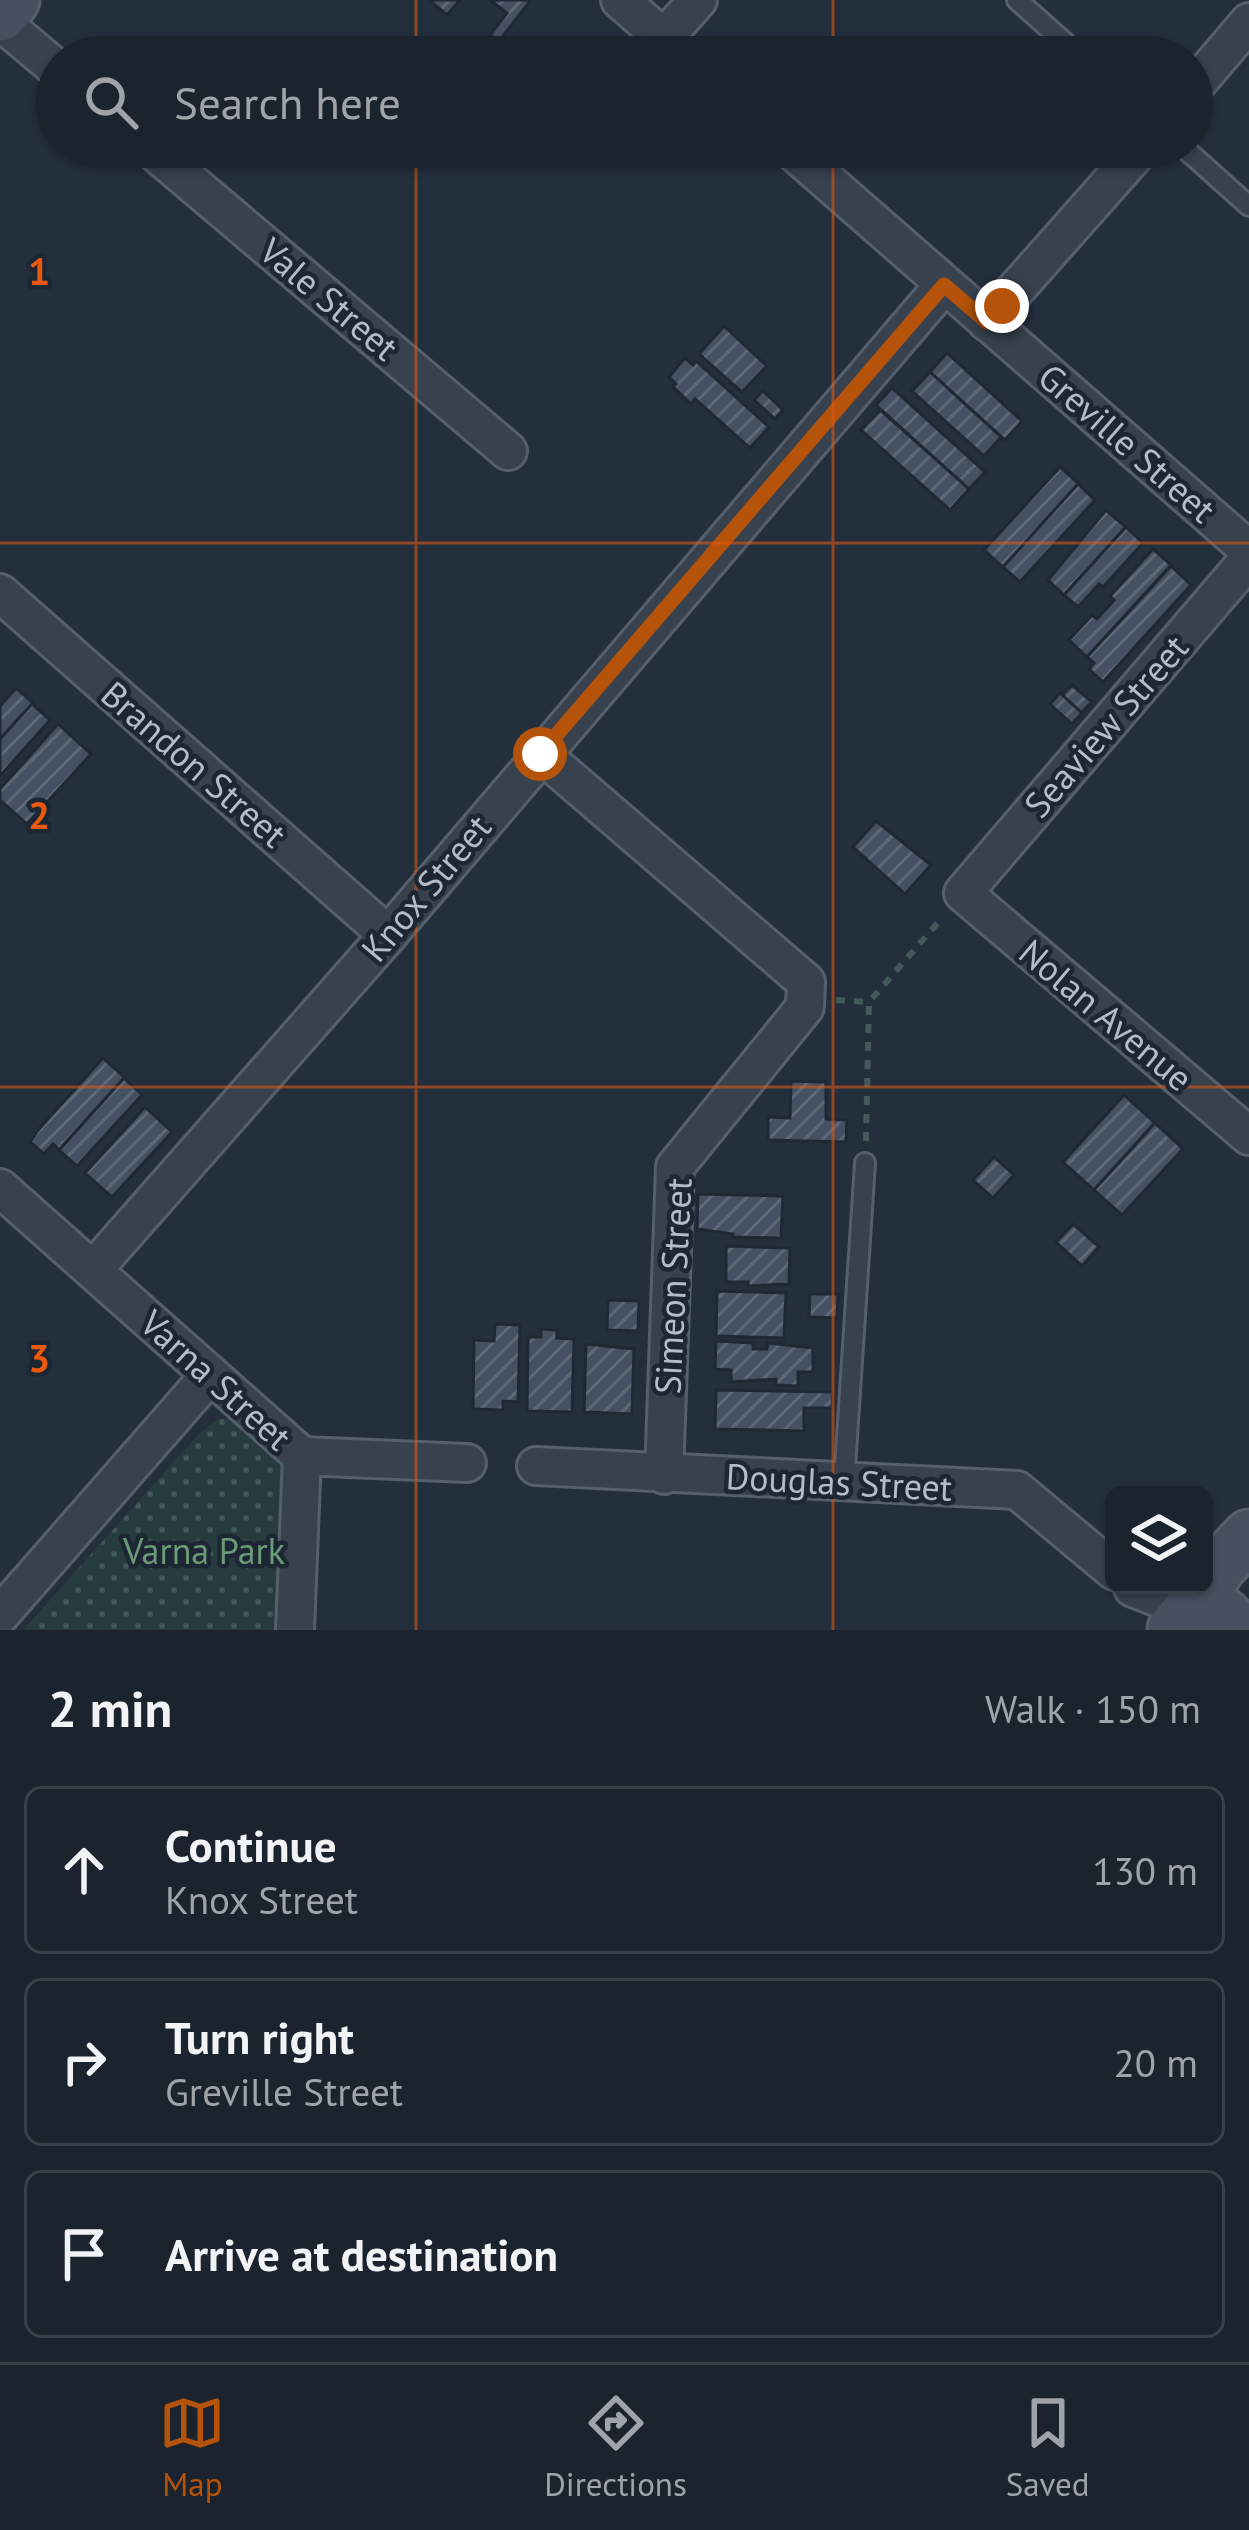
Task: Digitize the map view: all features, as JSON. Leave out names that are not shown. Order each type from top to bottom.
[{"type":"street","points":[[13,0],[0,18],[36,50]]},
{"type":"street","points":[[620,0],[661,36]]},
{"type":"street","points":[[681,36],[698,0]]},
{"type":"street","points":[[1213,64],[1249,22]]},
{"type":"street","name":"Vale Street","points":[[174,168],[508,451]]},
{"type":"street","name":"Greville Street","points":[[812,168],[1249,554]]},
{"type":"street","points":[[987,322],[1123,168]]},
{"type":"street","name":"Knox Street","points":[[93,1270],[944,285]]},
{"type":"street","name":"Seaview Street","points":[[963,893],[1249,554]]},
{"type":"street","name":"Brandon Street","points":[[0,592],[388,934]]},
{"type":"street","name":"Simeon Street","points":[[540,754],[806,982],[805,1007],[675,1166],[664,1474]]},
{"type":"street","name":"Nolan Avenue","points":[[963,893],[1249,1136]]},
{"type":"street","name":"Varna Street","points":[[0,1188],[302,1456],[295,1630]]},
{"type":"street","points":[[0,1615],[209,1375]]},
{"type":"street","points":[[302,1456],[467,1463]]},
{"type":"street","name":"Douglas Street","points":[[536,1466],[1017,1490],[1105,1563]]},
{"type":"street","points":[[1197,1620],[1220,1566],[1249,1536]]},
{"type":"street","points":[[1197,1620],[1249,1546]]},
{"type":"street","name":"Douglas Street","points":[[1150,1594],[1197,1620]]},
{"type":"lane","points":[[1017,0],[1057,36]]},
{"type":"lane","points":[[1206,168],[1249,206]]},
{"type":"lane","points":[[844,1483],[866,1163]]},
{"type":"path","points":[[866,1163],[868,1002],[963,893]]},
{"type":"green space","name":"Varna Park","points":[[229,1418],[285,1465],[282,1630],[23,1630],[199,1434],[218,1419]]},
{"type":"building","points":[[429,0],[460,0],[447,15]]},
{"type":"building","points":[[490,0],[531,0],[503,36],[490,35],[507,13]]},
{"type":"building","points":[[724,326],[767,366],[742,392],[699,354]]},
{"type":"building","points":[[947,353],[1022,421],[1005,440],[930,372]]},
{"type":"building","points":[[685,358],[693,365],[696,361],[769,427],[750,448],[695,399],[691,404],[673,387],[676,384],[669,377]]},
{"type":"building","points":[[930,372],[1001,437],[984,456],[912,391]]},
{"type":"building","points":[[892,388],[985,472],[969,489],[876,405]]},
{"type":"building","points":[[763,391],[783,410],[775,419],[754,400]]},
{"type":"building","points":[[880,410],[969,489],[950,510],[861,430]]},
{"type":"building","points":[[1060,467],[1079,484],[1003,567],[984,550]]},
{"type":"building","points":[[1078,484],[1095,500],[1020,582],[1003,567]]},
{"type":"building","points":[[1106,510],[1126,527],[1064,595],[1048,580]]},
{"type":"building","points":[[1126,527],[1143,543],[1078,607],[1064,595]]},
{"type":"building","points":[[1153,549],[1171,565],[1087,657],[1069,640],[1092,615],[1097,619],[1114,600],[1110,596]]},
{"type":"building","points":[[1171,566],[1191,585],[1103,682],[1089,669],[1094,663],[1087,657]]},
{"type":"building","points":[[1072,685],[1092,702],[1081,713],[1062,695]]},
{"type":"building","points":[[16,688],[33,703],[0,739],[0,706]]},
{"type":"building","points":[[1060,693],[1082,713],[1072,724],[1050,704]]},
{"type":"building","points":[[32,704],[50,720],[0,776],[0,739]]},
{"type":"building","points":[[58,724],[91,754],[27,824],[0,800],[0,789]]},
{"type":"building","points":[[876,821],[931,865],[905,894],[853,847]]},
{"type":"building","points":[[103,1058],[125,1078],[59,1150],[53,1144],[44,1154],[30,1142]]},
{"type":"building","points":[[124,1078],[142,1095],[77,1166],[59,1150]]},
{"type":"building","points":[[791,1081],[826,1082],[826,1119],[847,1120],[846,1142],[768,1140],[768,1117],[790,1118]]},
{"type":"building","points":[[1124,1095],[1155,1123],[1094,1190],[1063,1162]]},
{"type":"building","points":[[145,1107],[172,1132],[112,1197],[85,1173]]},
{"type":"building","points":[[1155,1123],[1183,1149],[1122,1215],[1094,1190]]},
{"type":"building","points":[[994,1157],[1014,1175],[993,1198],[973,1180]]},
{"type":"building","points":[[698,1194],[783,1196],[781,1238],[733,1237],[697,1229]]},
{"type":"building","points":[[1073,1224],[1099,1247],[1082,1266],[1056,1242]]},
{"type":"building","points":[[726,1246],[790,1248],[789,1284],[726,1282]]},
{"type":"building","points":[[717,1291],[786,1293],[784,1338],[716,1336]]},
{"type":"building","points":[[810,1294],[838,1294],[837,1318],[809,1317]]},
{"type":"building","points":[[608,1300],[639,1301],[638,1331],[607,1330]]},
{"type":"building","points":[[495,1324],[520,1325],[518,1402],[503,1401],[503,1410],[473,1409],[474,1340],[494,1341]]},
{"type":"building","points":[[541,1329],[557,1330],[557,1338],[574,1339],[572,1412],[527,1411],[528,1337],[541,1337]]},
{"type":"building","points":[[716,1341],[753,1343],[753,1349],[767,1349],[768,1343],[813,1348],[813,1372],[798,1372],[798,1386],[776,1385],[776,1379],[731,1382],[731,1370],[715,1369]]},
{"type":"building","points":[[586,1344],[634,1349],[632,1414],[584,1412]]},
{"type":"building","points":[[716,1390],[833,1392],[832,1408],[804,1408],[804,1431],[715,1429]]},
{"type":"route","points":[[540,754],[944,285],[987,322],[1002,306]]}]
